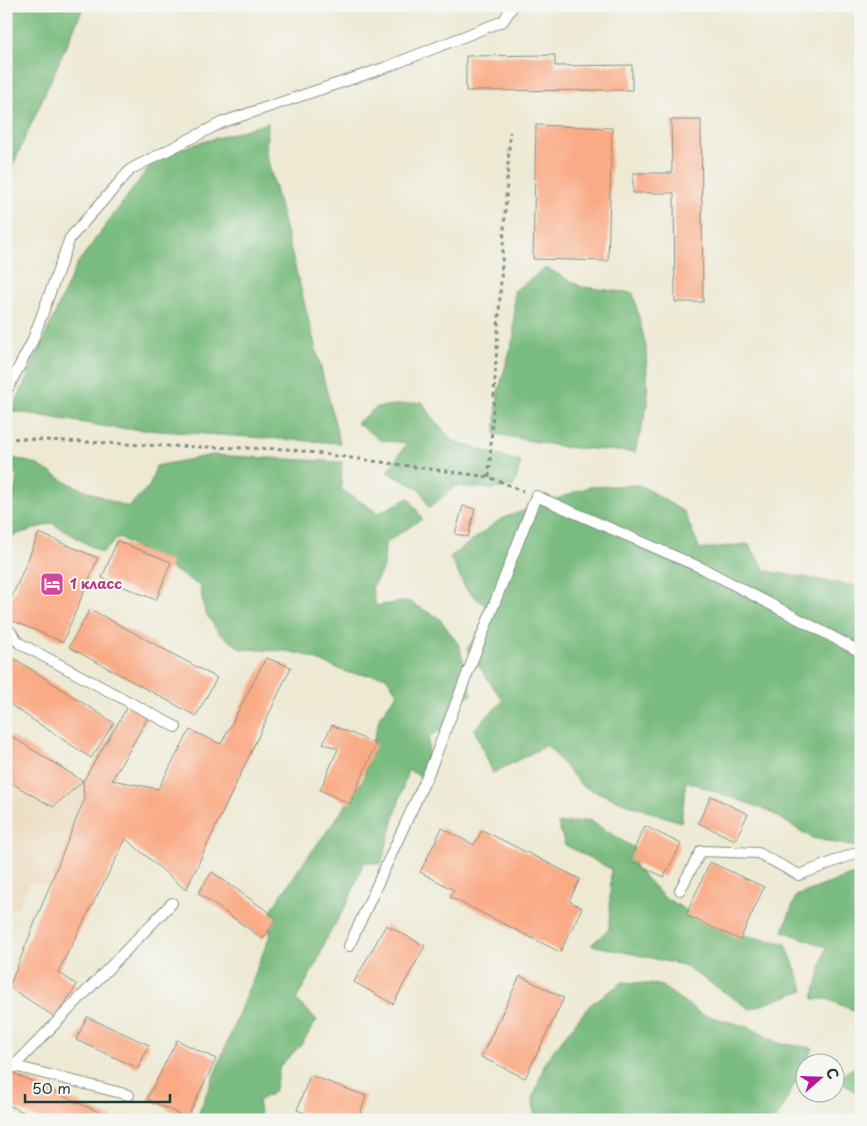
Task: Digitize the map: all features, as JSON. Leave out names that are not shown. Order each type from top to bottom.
[{"type":"lane","points":[[6,392],[32,342],[70,238],[131,169],[223,122],[384,68],[503,21],[513,6]]},
{"type":"lane","points":[[349,946],[430,770],[536,496],[704,569],[861,652]]},
{"type":"lane","points":[[6,626],[19,643],[176,727]]},
{"type":"lane","points":[[680,890],[701,851],[758,853],[799,875],[861,851]]},
{"type":"lane","points":[[6,1073],[172,902]]},
{"type":"lane","points":[[14,1066],[129,1095]]},
{"type":"path","points":[[489,477],[510,132]]},
{"type":"path","points":[[6,438],[165,446],[287,449],[489,477],[536,496]]},
{"type":"shaded area","points":[[6,780],[53,807],[83,781],[84,800],[49,886],[30,881],[18,907],[6,911]]},
{"type":"green space","points":[[6,6],[84,6],[12,167],[6,174]]},
{"type":"green space","points":[[268,123],[266,153],[340,443],[115,428],[12,411],[77,264],[158,155]]},
{"type":"green space","points":[[546,268],[582,287],[633,293],[646,347],[648,403],[635,452],[564,447],[495,434],[498,393],[514,336],[514,291]]},
{"type":"green space","points":[[422,402],[435,421],[453,441],[521,462],[514,486],[491,489],[456,486],[429,508],[421,490],[387,472],[407,443],[380,440],[357,423],[377,407]]},
{"type":"green space","points":[[212,455],[342,462],[341,489],[378,513],[409,498],[422,519],[385,543],[384,566],[372,588],[376,606],[407,601],[439,618],[459,645],[472,695],[453,700],[446,728],[429,736],[428,757],[420,776],[408,770],[381,864],[364,862],[348,902],[325,941],[319,958],[296,1000],[317,1020],[301,1045],[280,1066],[274,1092],[258,1101],[261,1120],[196,1120],[269,938],[272,909],[363,780],[380,716],[398,693],[385,676],[349,673],[305,655],[286,651],[241,649],[219,633],[205,612],[200,586],[119,537],[102,553],[52,523],[6,538],[17,476],[6,470],[6,456],[36,464],[68,483],[129,507],[150,485],[156,466]]},
{"type":"green space","points":[[640,485],[684,512],[700,549],[748,544],[766,571],[861,587],[861,848],[812,838],[769,811],[686,781],[681,822],[632,806],[582,786],[547,745],[493,773],[474,729],[503,701],[467,649],[492,612],[466,589],[450,557],[501,519],[589,487]]},
{"type":"green space","points":[[589,820],[634,848],[635,867],[664,897],[722,932],[785,943],[804,990],[750,1009],[683,965],[591,945],[609,929],[611,869],[565,845],[558,824]]},
{"type":"green space","points":[[861,871],[861,1014],[827,999],[813,999],[826,947],[783,931],[796,896]]},
{"type":"green space","points":[[623,982],[660,985],[701,1014],[751,1028],[778,1043],[813,1048],[810,1054],[794,1054],[794,1085],[776,1120],[535,1120],[533,1099],[546,1060],[590,1005]]},
{"type":"green space","points":[[854,1067],[861,1071],[861,1096],[844,1083],[844,1074]]},
{"type":"building","points":[[555,55],[555,66],[632,65],[632,90],[466,91],[466,56]]},
{"type":"building","points":[[671,120],[701,120],[703,302],[675,302],[674,193],[633,193],[633,173],[672,173]]},
{"type":"building","points":[[536,125],[612,128],[608,261],[533,259]]},
{"type":"building","points":[[463,506],[475,509],[468,537],[455,534]]},
{"type":"building","name":"1 класс","points":[[39,533],[98,558],[63,642],[6,618],[6,611]]},
{"type":"building","points":[[117,541],[171,562],[156,600],[102,578]]},
{"type":"building","points":[[90,609],[217,678],[196,716],[69,647]]},
{"type":"building","points":[[6,653],[114,723],[91,758],[6,702]]},
{"type":"building","points":[[266,658],[291,667],[186,890],[126,839],[58,972],[77,985],[55,1017],[9,987],[84,800],[83,781],[128,706],[149,716],[112,780],[158,789],[190,730],[221,744]]},
{"type":"building","points":[[332,725],[376,744],[350,804],[320,790],[338,749],[323,743]]},
{"type":"building","points":[[6,733],[83,781],[53,807],[6,780]]},
{"type":"building","points":[[711,796],[748,814],[735,840],[698,823]]},
{"type":"building","points":[[645,826],[681,844],[664,877],[629,860]]},
{"type":"building","points":[[442,828],[474,845],[482,830],[580,879],[569,901],[582,908],[560,952],[450,897],[454,890],[420,872]]},
{"type":"building","points":[[710,862],[764,887],[740,940],[686,915]]},
{"type":"building","points":[[212,872],[277,918],[263,939],[198,893]]},
{"type":"building","points":[[386,925],[425,946],[393,1004],[354,982]]},
{"type":"building","points":[[520,976],[564,998],[525,1078],[481,1057]]},
{"type":"building","points":[[87,1017],[149,1045],[138,1068],[76,1040]]},
{"type":"building","points":[[177,1040],[216,1059],[187,1118],[147,1099]]},
{"type":"building","points":[[11,1072],[116,1120],[41,1120],[6,1104],[6,1084]]},
{"type":"building","points":[[310,1075],[366,1096],[358,1120],[323,1120],[297,1110]]},
{"type":"place","name":"1 класс","points":[[52,584]]}]
